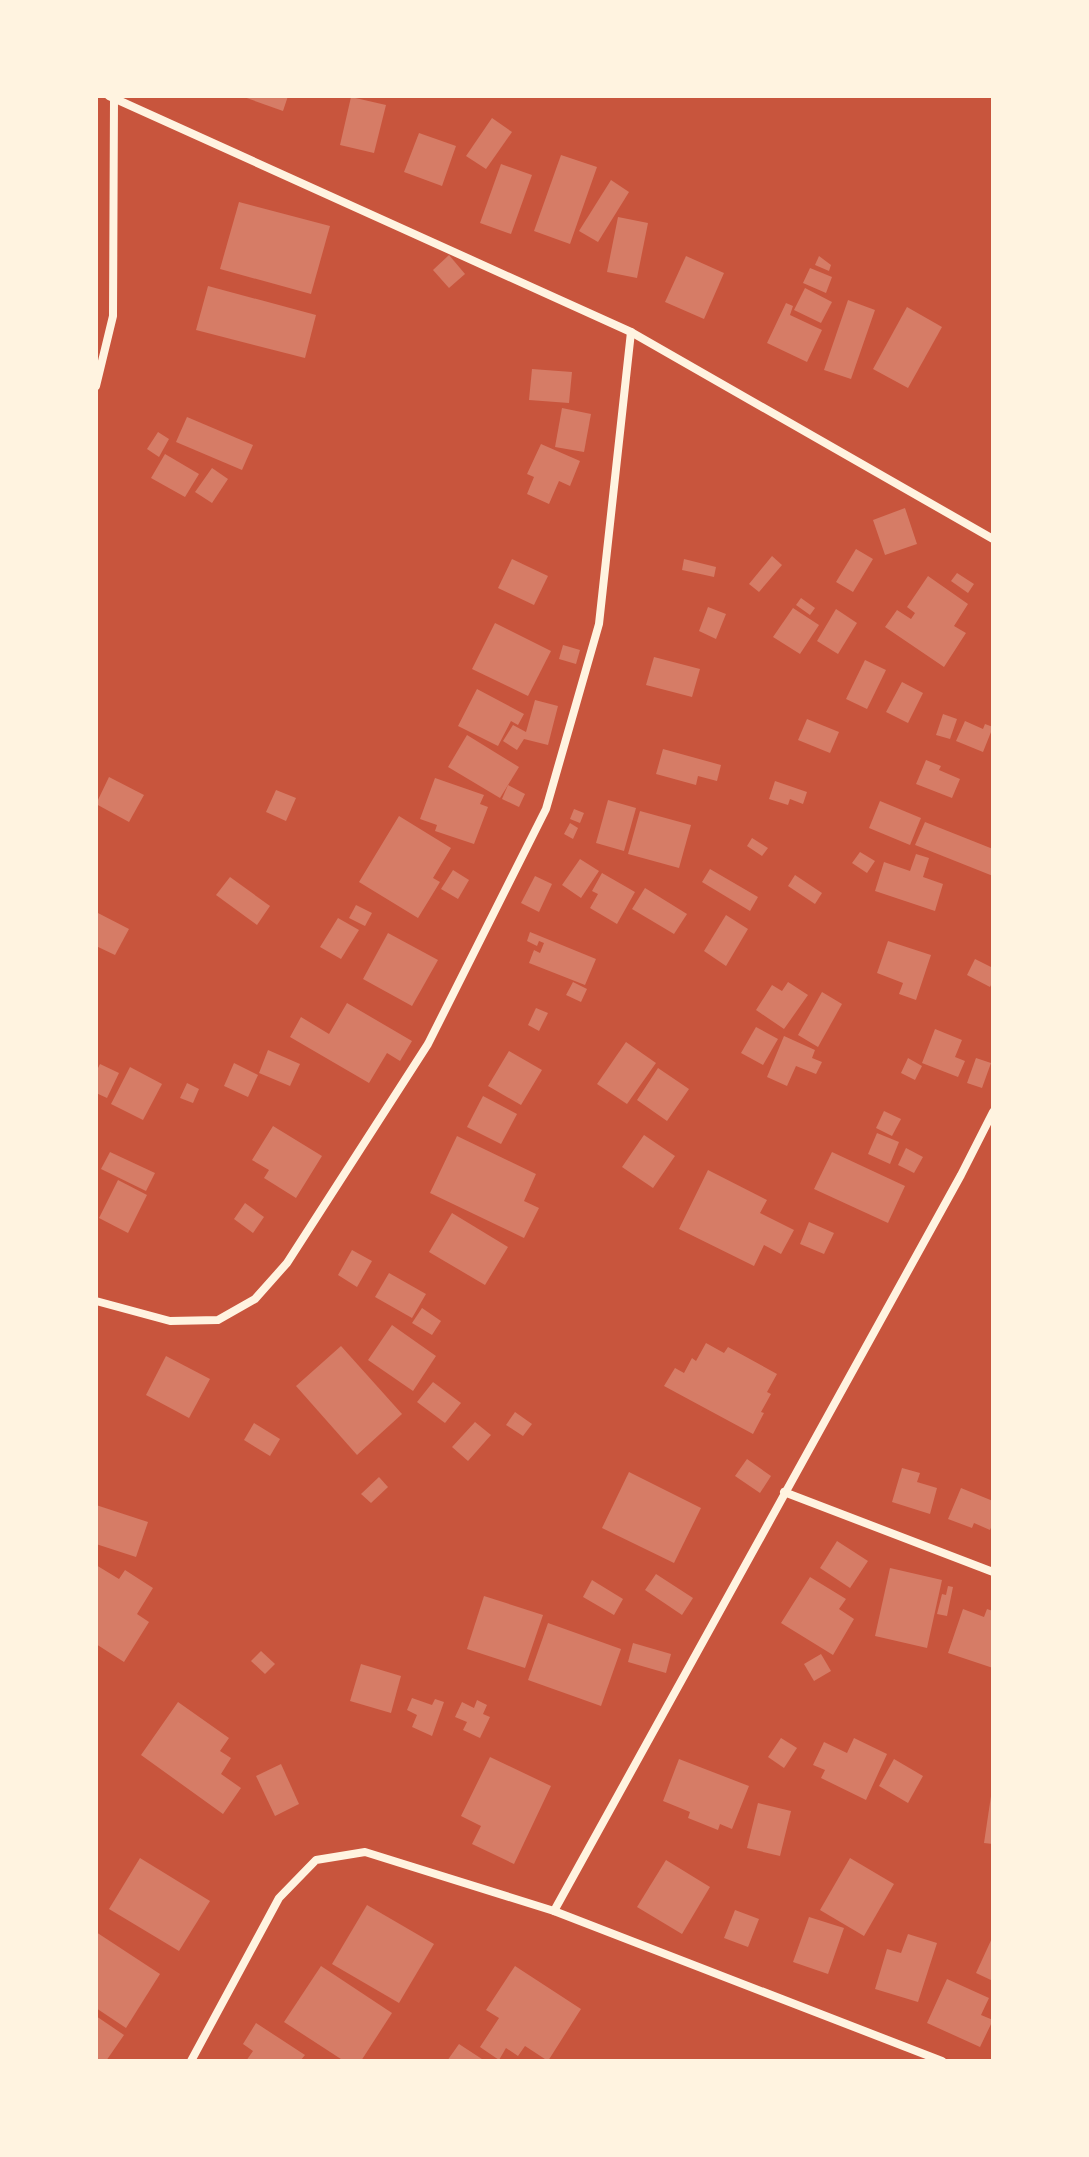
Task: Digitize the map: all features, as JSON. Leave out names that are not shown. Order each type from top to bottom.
[{"type":"street","points":[[96,386],[113,316],[112,98],[631,332],[993,539]]},
{"type":"street","points":[[96,1301],[170,1321],[218,1320],[255,1299],[287,1263],[428,1044],[546,809],[559,767],[599,624],[631,332]]},
{"type":"street","points":[[554,1911],[993,1112]]},
{"type":"street","points":[[784,1492],[993,1572]]},
{"type":"street","points":[[191,2061],[279,1898],[316,1860],[365,1852],[554,1911],[942,2061]]},
{"type":"building","points":[[241,96],[288,96],[283,111]]},
{"type":"building","points":[[351,97],[386,105],[374,153],[340,145]]},
{"type":"building","points":[[492,118],[512,132],[486,169],[466,156]]},
{"type":"building","points":[[419,133],[456,146],[442,186],[404,172]]},
{"type":"building","points":[[561,155],[597,167],[570,244],[534,231]]},
{"type":"building","points":[[501,164],[532,175],[511,234],[480,223]]},
{"type":"building","points":[[611,180],[629,192],[598,242],[579,231]]},
{"type":"building","points":[[239,202],[330,226],[311,294],[220,269]]},
{"type":"building","points":[[618,217],[648,223],[637,278],[607,272]]},
{"type":"building","points":[[449,255],[465,274],[449,288],[433,270]]},
{"type":"building","points":[[686,256],[724,273],[704,319],[665,302]]},
{"type":"building","points":[[819,256],[831,265],[829,271],[815,265]]},
{"type":"building","points":[[810,268],[832,277],[826,293],[803,283]]},
{"type":"building","points":[[208,286],[316,315],[305,358],[196,330]]},
{"type":"building","points":[[805,288],[832,302],[821,323],[794,310]]},
{"type":"building","points":[[848,300],[875,310],[851,379],[824,370]]},
{"type":"building","points":[[786,303],[793,306],[790,315],[822,330],[807,362],[767,343]]},
{"type":"building","points":[[907,307],[942,327],[908,388],[873,369]]},
{"type":"building","points":[[532,369],[572,372],[569,403],[529,400]]},
{"type":"building","points":[[562,408],[591,414],[584,452],[555,447]]},
{"type":"building","points":[[187,417],[253,445],[242,470],[176,442]]},
{"type":"building","points":[[158,432],[169,439],[159,457],[147,449]]},
{"type":"building","points":[[541,444],[580,461],[570,486],[559,481],[549,504],[527,494],[534,477],[527,474]]},
{"type":"building","points":[[165,454],[199,474],[185,497],[151,478]]},
{"type":"building","points":[[212,468],[228,479],[212,503],[195,492]]},
{"type":"building","points":[[905,508],[917,544],[885,555],[873,520]]},
{"type":"building","points":[[856,549],[873,559],[853,592],[836,582]]},
{"type":"building","points":[[772,556],[782,565],[759,592],[749,584]]},
{"type":"building","points":[[512,559],[548,576],[534,605],[498,588]]},
{"type":"building","points":[[684,559],[716,567],[714,577],[682,570]]},
{"type":"building","points":[[957,573],[974,584],[968,593],[951,581]]},
{"type":"building","points":[[928,576],[968,604],[954,626],[966,633],[944,667],[885,627],[897,610],[911,619],[915,613],[907,607]]},
{"type":"building","points":[[801,598],[815,608],[810,615],[796,605]]},
{"type":"building","points":[[708,607],[726,614],[716,639],[699,631]]},
{"type":"building","points":[[793,608],[819,625],[800,654],[773,637]]},
{"type":"building","points":[[836,609],[857,623],[838,654],[817,641]]},
{"type":"building","points":[[495,623],[551,651],[528,696],[472,669]]},
{"type":"building","points":[[563,645],[580,650],[576,664],[559,659]]},
{"type":"building","points":[[654,657],[700,669],[692,697],[646,685]]},
{"type":"building","points":[[865,660],[886,670],[867,709],[846,699]]},
{"type":"building","points":[[902,682],[923,693],[908,723],[886,712]]},
{"type":"building","points":[[477,689],[524,714],[518,725],[511,721],[498,746],[458,726]]},
{"type":"building","points":[[535,700],[558,706],[548,745],[524,739],[517,750],[503,741],[513,725],[526,732]]},
{"type":"building","points":[[943,714],[957,719],[950,739],[936,735]]},
{"type":"building","points":[[807,719],[839,732],[830,753],[798,740]]},
{"type":"building","points":[[965,721],[983,729],[985,724],[993,727],[983,752],[956,741]]},
{"type":"building","points":[[467,735],[519,767],[500,798],[448,767]]},
{"type":"building","points":[[663,749],[721,765],[717,781],[698,776],[696,785],[656,774]]},
{"type":"building","points":[[926,760],[960,779],[952,798],[916,784]]},
{"type":"building","points":[[109,777],[144,795],[129,822],[96,804]]},
{"type":"building","points":[[435,778],[484,795],[480,804],[488,807],[474,844],[435,831],[437,825],[420,819]]},
{"type":"building","points":[[775,781],[807,792],[803,804],[790,799],[788,805],[769,799]]},
{"type":"building","points":[[508,785],[525,794],[519,807],[502,799]]},
{"type":"building","points":[[276,790],[296,798],[286,821],[266,812]]},
{"type":"building","points":[[608,800],[636,808],[624,851],[596,843]]},
{"type":"building","points":[[880,801],[921,818],[910,845],[869,828]]},
{"type":"building","points":[[574,809],[584,813],[580,823],[570,819]]},
{"type":"building","points":[[640,811],[691,825],[679,868],[628,854]]},
{"type":"building","points":[[399,816],[451,848],[433,878],[440,882],[418,918],[359,882]]},
{"type":"building","points":[[925,822],[993,849],[993,876],[915,845]]},
{"type":"building","points":[[570,823],[578,828],[573,839],[564,834]]},
{"type":"building","points":[[752,838],[768,848],[762,856],[747,846]]},
{"type":"building","points":[[860,852],[875,861],[867,873],[852,863]]},
{"type":"building","points":[[916,854],[929,858],[923,877],[943,884],[935,911],[875,891],[884,862],[910,871]]},
{"type":"building","points":[[580,859],[599,871],[581,898],[562,885]]},
{"type":"building","points":[[710,869],[758,897],[750,911],[702,882]]},
{"type":"building","points":[[453,870],[469,880],[458,899],[441,889]]},
{"type":"building","points":[[602,873],[635,892],[617,924],[590,908],[598,894],[592,891]]},
{"type":"building","points":[[795,875],[822,893],[815,904],[788,886]]},
{"type":"building","points":[[535,876],[552,884],[539,912],[521,903]]},
{"type":"building","points":[[230,877],[270,906],[257,925],[216,895]]},
{"type":"building","points":[[645,888],[687,914],[674,934],[632,909]]},
{"type":"building","points":[[356,905],[372,913],[365,926],[349,918]]},
{"type":"building","points":[[96,912],[129,929],[115,955],[96,946]]},
{"type":"building","points":[[726,915],[748,929],[726,966],[704,951]]},
{"type":"building","points":[[338,918],[359,930],[341,959],[320,947]]},
{"type":"building","points":[[530,932],[596,959],[585,985],[529,963],[534,950],[540,953],[544,943],[539,941],[537,946],[527,941]]},
{"type":"building","points":[[388,933],[438,960],[412,1006],[363,979]]},
{"type":"building","points":[[888,941],[931,955],[916,1000],[899,994],[903,983],[877,973]]},
{"type":"building","points":[[975,959],[993,968],[990,987],[967,975]]},
{"type":"building","points":[[573,982],[587,989],[581,1002],[566,995]]},
{"type":"building","points":[[788,982],[808,995],[784,1029],[756,1010],[772,985],[782,991]]},
{"type":"building","points":[[822,992],[842,1004],[818,1047],[798,1035]]},
{"type":"building","points":[[347,1003],[412,1041],[400,1061],[387,1053],[369,1083],[290,1037],[301,1017],[329,1034]]},
{"type":"building","points":[[536,1008],[548,1013],[539,1031],[528,1025]]},
{"type":"building","points":[[756,1027],[778,1039],[763,1065],[741,1053]]},
{"type":"building","points":[[935,1029],[962,1040],[955,1057],[965,1061],[958,1077],[922,1063]]},
{"type":"building","points":[[784,1036],[815,1050],[812,1058],[822,1062],[816,1074],[796,1066],[787,1086],[767,1077]]},
{"type":"building","points":[[626,1042],[656,1063],[627,1104],[597,1084]]},
{"type":"building","points":[[268,1050],[300,1064],[290,1086],[259,1073]]},
{"type":"building","points":[[509,1051],[542,1070],[521,1105],[488,1086]]},
{"type":"building","points":[[908,1058],[922,1066],[915,1080],[901,1073]]},
{"type":"building","points":[[976,1058],[991,1063],[982,1088],[967,1083]]},
{"type":"building","points":[[234,1063],[258,1075],[248,1097],[224,1086]]},
{"type":"building","points":[[100,1064],[119,1073],[107,1098],[96,1093],[96,1072]]},
{"type":"building","points":[[130,1067],[162,1084],[143,1120],[111,1104]]},
{"type":"building","points":[[658,1068],[689,1089],[667,1121],[637,1100]]},
{"type":"building","points":[[187,1083],[199,1089],[193,1103],[180,1098]]},
{"type":"building","points":[[483,1096],[517,1114],[501,1144],[467,1127]]},
{"type":"building","points":[[884,1111],[901,1119],[892,1136],[876,1128]]},
{"type":"building","points":[[273,1126],[322,1156],[296,1198],[264,1178],[269,1170],[252,1160]]},
{"type":"building","points":[[877,1133],[899,1142],[890,1164],[868,1154]]},
{"type":"building","points":[[644,1135],[675,1156],[653,1188],[622,1167]]},
{"type":"building","points":[[457,1136],[536,1174],[524,1201],[539,1208],[524,1238],[430,1193]]},
{"type":"building","points":[[906,1148],[923,1157],[914,1173],[898,1165]]},
{"type":"building","points":[[110,1152],[155,1173],[146,1191],[101,1169]]},
{"type":"building","points":[[832,1152],[905,1186],[888,1223],[814,1189]]},
{"type":"building","points":[[708,1170],[767,1200],[760,1213],[794,1230],[781,1254],[764,1245],[754,1266],[679,1229]]},
{"type":"building","points":[[118,1180],[147,1195],[128,1233],[99,1218]]},
{"type":"building","points":[[245,1203],[264,1217],[253,1233],[234,1219]]},
{"type":"building","points":[[452,1213],[508,1247],[485,1285],[429,1252]]},
{"type":"building","points":[[809,1222],[834,1233],[824,1254],[800,1244]]},
{"type":"building","points":[[352,1250],[372,1261],[357,1287],[338,1275]]},
{"type":"building","points":[[389,1273],[426,1294],[412,1318],[375,1297]]},
{"type":"building","points":[[422,1308],[441,1321],[432,1335],[412,1323]]},
{"type":"building","points":[[392,1325],[436,1356],[413,1391],[368,1360]]},
{"type":"building","points":[[706,1343],[724,1353],[728,1347],[777,1374],[767,1392],[771,1394],[753,1434],[664,1386],[675,1368],[684,1373],[692,1358],[696,1361]]},
{"type":"building","points":[[341,1346],[402,1414],[357,1455],[296,1386]]},
{"type":"building","points":[[166,1356],[210,1379],[189,1418],[146,1395]]},
{"type":"building","points":[[433,1382],[461,1403],[445,1423],[417,1402]]},
{"type":"building","points":[[515,1412],[532,1424],[523,1436],[506,1425]]},
{"type":"building","points":[[475,1422],[491,1435],[468,1461],[452,1447]]},
{"type":"building","points":[[254,1423],[280,1439],[270,1456],[244,1440]]},
{"type":"building","points":[[747,1459],[771,1476],[760,1493],[735,1476]]},
{"type":"building","points":[[902,1468],[920,1473],[917,1482],[937,1488],[930,1514],[892,1502]]},
{"type":"building","points":[[629,1472],[701,1508],[674,1563],[602,1528]]},
{"type":"building","points":[[379,1477],[388,1487],[371,1503],[361,1494]]},
{"type":"building","points":[[961,1488],[993,1501],[990,1530],[974,1523],[972,1528],[948,1519]]},
{"type":"building","points":[[96,1505],[148,1522],[136,1557],[96,1544]]},
{"type":"building","points":[[837,1541],[868,1561],[850,1588],[820,1568]]},
{"type":"building","points":[[96,1565],[119,1579],[125,1570],[153,1588],[137,1614],[149,1622],[124,1662],[96,1644]]},
{"type":"building","points":[[890,1568],[942,1580],[927,1648],[875,1636]]},
{"type":"building","points":[[656,1574],[693,1598],[682,1615],[645,1590]]},
{"type":"building","points":[[810,1577],[846,1599],[839,1609],[854,1619],[833,1655],[781,1623]]},
{"type":"building","points":[[592,1580],[623,1599],[614,1615],[583,1597]]},
{"type":"building","points":[[948,1586],[953,1587],[947,1616],[937,1614],[942,1594],[946,1595]]},
{"type":"building","points":[[484,1596],[543,1615],[525,1668],[467,1649]]},
{"type":"building","points":[[963,1609],[984,1617],[987,1609],[993,1611],[993,1668],[948,1653]]},
{"type":"building","points":[[548,1623],[621,1649],[601,1706],[528,1680]]},
{"type":"building","points":[[633,1643],[671,1654],[666,1673],[628,1662]]},
{"type":"building","points":[[261,1651],[275,1664],[265,1674],[251,1661]]},
{"type":"building","points":[[821,1654],[831,1671],[814,1681],[804,1664]]},
{"type":"building","points":[[361,1664],[401,1676],[391,1713],[350,1701]]},
{"type":"building","points":[[412,1698],[432,1705],[435,1699],[444,1702],[432,1736],[412,1727],[417,1715],[407,1710]]},
{"type":"building","points":[[477,1700],[487,1705],[483,1714],[490,1717],[480,1738],[463,1730],[467,1722],[455,1717],[462,1702],[474,1708]]},
{"type":"building","points":[[178,1702],[229,1738],[220,1751],[231,1758],[221,1774],[241,1788],[223,1814],[141,1755]]},
{"type":"building","points":[[781,1738],[797,1748],[784,1768],[768,1757]]},
{"type":"building","points":[[854,1738],[887,1754],[866,1800],[821,1778],[825,1770],[813,1765],[824,1742],[847,1753]]},
{"type":"building","points":[[490,1757],[551,1786],[514,1864],[472,1844],[481,1826],[461,1816]]},
{"type":"building","points":[[679,1759],[749,1786],[732,1829],[720,1824],[718,1830],[688,1818],[690,1812],[663,1801]]},
{"type":"building","points":[[894,1759],[923,1776],[908,1803],[879,1786]]},
{"type":"building","points":[[281,1764],[299,1804],[275,1816],[256,1776]]},
{"type":"building","points":[[993,1797],[993,1844],[984,1843]]},
{"type":"building","points":[[758,1803],[791,1811],[780,1856],[747,1848]]},
{"type":"building","points":[[140,1858],[210,1901],[179,1951],[109,1909]]},
{"type":"building","points":[[850,1858],[894,1884],[864,1936],[820,1910]]},
{"type":"building","points":[[666,1860],[710,1887],[682,1934],[637,1907]]},
{"type":"building","points":[[367,1905],[434,1944],[399,2003],[332,1964]]},
{"type":"building","points":[[735,1910],[759,1919],[748,1947],[724,1938]]},
{"type":"building","points":[[809,1917],[844,1928],[828,1974],[793,1962]]},
{"type":"building","points":[[96,1932],[160,1974],[126,2028],[96,2008]]},
{"type":"building","points":[[908,1934],[937,1943],[918,2002],[875,1989],[887,1949],[901,1953]]},
{"type":"building","points":[[993,1936],[993,1981],[976,1973]]},
{"type":"building","points":[[321,1966],[392,2013],[361,2061],[344,2061],[284,2022]]},
{"type":"building","points":[[515,1966],[581,2009],[548,2061],[525,2046],[518,2056],[506,2048],[499,2060],[480,2047],[499,2018],[486,2010]]},
{"type":"building","points":[[947,1979],[989,1998],[981,2015],[993,2020],[980,2047],[927,2023]]},
{"type":"building","points":[[96,2016],[124,2035],[106,2061],[96,2061]]},
{"type":"building","points":[[256,2023],[305,2055],[300,2061],[246,2061],[253,2051],[243,2044]]},
{"type":"building","points":[[459,2044],[485,2061],[447,2061]]}]
